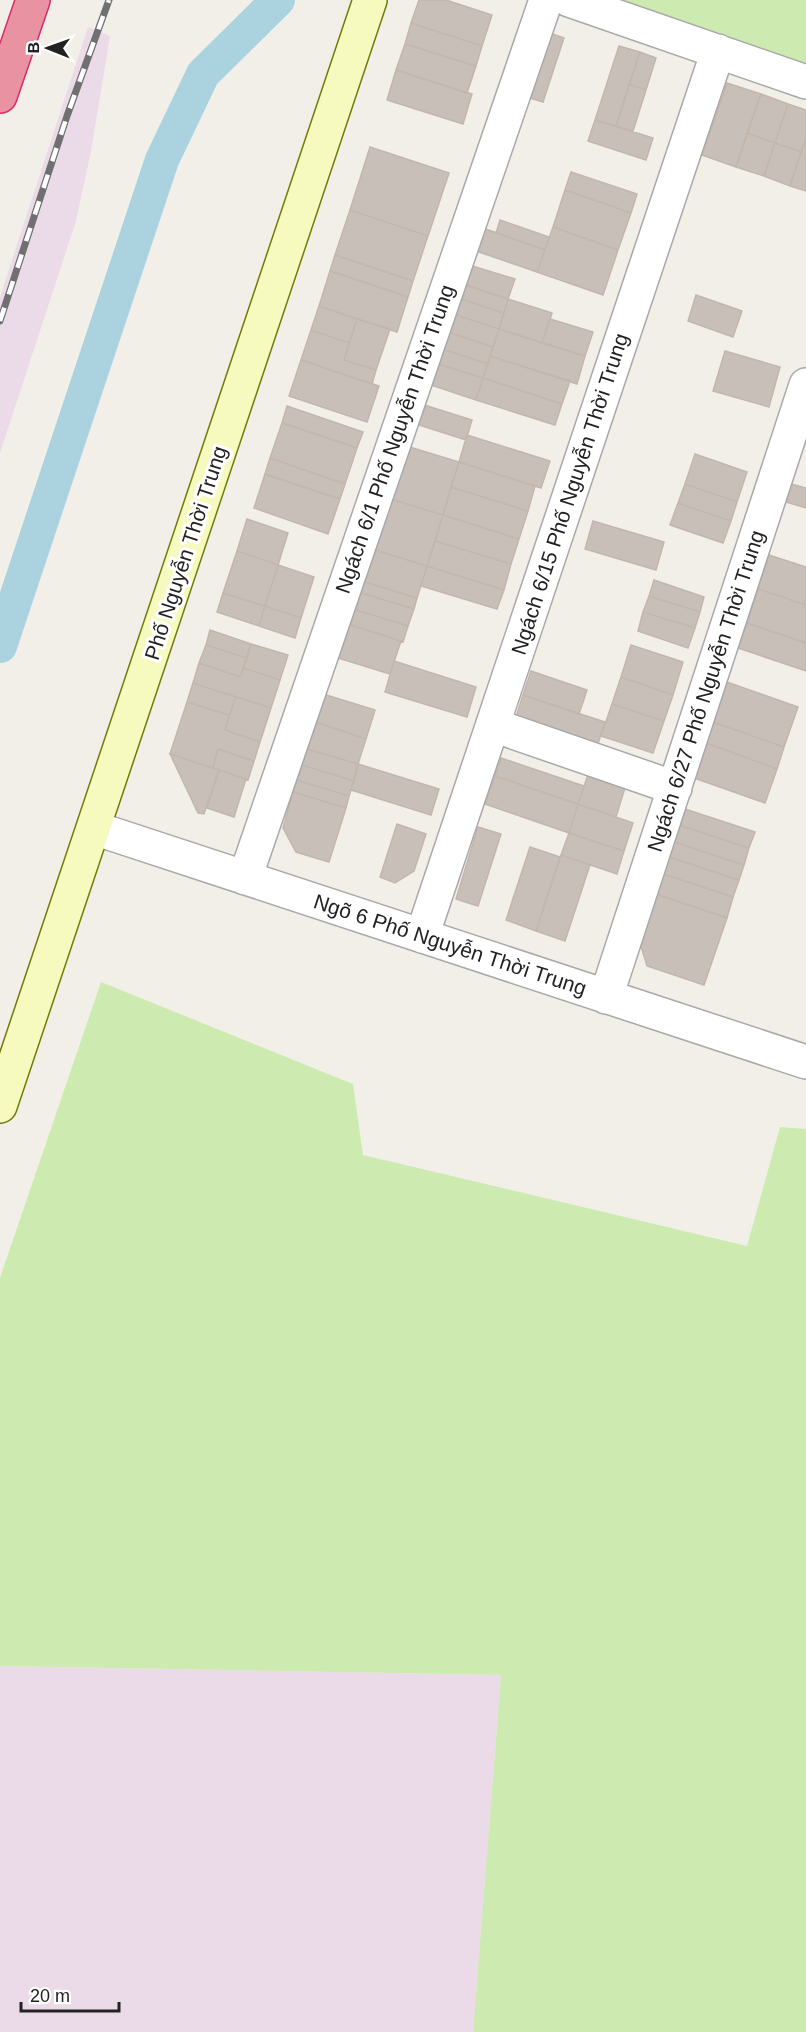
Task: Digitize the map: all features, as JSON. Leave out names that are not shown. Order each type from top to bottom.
[{"type":"highway","points":[[0,96],[33,0]]},
{"type":"street","name":"Phố Nguyễn Thời Trung","points":[[0,1106],[370,0]]},
{"type":"street","name":"Ngách 6/1 Phố Nguyễn Thời Trung","points":[[245,878],[546,0]]},
{"type":"street","points":[[569,0],[806,82]]},
{"type":"street","name":"Ngách 6/15 Phố Nguyễn Thời Trung","points":[[422,936],[718,51]]},
{"type":"street","name":"Ngách 6/27 Phố Nguyễn Thời Trung","points":[[606,997],[806,385]]},
{"type":"street","points":[[493,724],[675,788]]},
{"type":"street","name":"Ngõ 6 Phố Nguyễn Thời Trung","points":[[94,828],[806,1062]]},
{"type":"shaded area","points":[[88,27],[110,36],[91,151],[76,221],[0,453],[0,297]]},
{"type":"shaded area","points":[[0,1666],[501,1675],[473,2032],[0,2032]]},
{"type":"green space","points":[[568,0],[806,0],[806,82]]},
{"type":"green space","points":[[101,982],[353,1084],[363,1155],[747,1246],[780,1127],[806,1129],[806,2032],[473,2032],[501,1675],[0,1666],[0,1278]]},
{"type":"building","points":[[419,0],[446,0],[492,15],[482,46],[411,23]]},
{"type":"building","points":[[411,23],[482,46],[476,66],[405,44]]},
{"type":"building","points":[[544,31],[564,38],[543,102],[523,96]]},
{"type":"building","points":[[405,44],[476,66],[467,93],[396,70]]},
{"type":"building","points":[[619,46],[640,52],[616,126],[595,120]]},
{"type":"building","points":[[640,52],[656,58],[646,90],[629,84]]},
{"type":"building","points":[[396,70],[472,94],[463,124],[387,100]]},
{"type":"building","points":[[727,83],[761,94],[736,167],[702,155]]},
{"type":"building","points":[[629,84],[646,90],[633,131],[616,126]]},
{"type":"building","points":[[761,94],[788,104],[775,143],[747,133]]},
{"type":"building","points":[[788,104],[806,110],[806,138],[801,152],[775,143]]},
{"type":"building","points":[[595,120],[653,138],[646,160],[588,141]]},
{"type":"building","points":[[747,133],[775,143],[764,176],[736,167]]},
{"type":"building","points":[[806,138],[806,191],[790,186]]},
{"type":"building","points":[[775,143],[801,152],[790,186],[764,176]]},
{"type":"building","points":[[370,147],[449,173],[428,236],[350,210]]},
{"type":"building","points":[[571,172],[637,194],[631,213],[565,190]]},
{"type":"building","points":[[565,190],[631,213],[618,250],[553,227]]},
{"type":"building","points":[[350,210],[428,236],[413,281],[335,255]]},
{"type":"building","points":[[500,220],[549,237],[545,250],[496,233]]},
{"type":"building","points":[[477,226],[545,250],[537,272],[470,249]]},
{"type":"building","points":[[553,227],[618,250],[603,295],[537,272]]},
{"type":"building","points":[[335,255],[413,281],[408,297],[330,271]]},
{"type":"building","points":[[466,264],[515,279],[508,299],[460,283]]},
{"type":"building","points":[[330,271],[408,297],[397,332],[319,306]]},
{"type":"building","points":[[460,283],[508,299],[504,313],[455,297]]},
{"type":"building","points":[[696,295],[742,311],[733,337],[688,321]]},
{"type":"building","points":[[455,297],[504,313],[499,329],[450,313]]},
{"type":"building","points":[[508,299],[552,313],[542,343],[499,329]]},
{"type":"building","points":[[319,306],[357,319],[349,343],[311,330]]},
{"type":"building","points":[[450,313],[499,329],[493,347],[445,331]]},
{"type":"building","points":[[357,319],[390,329],[376,370],[344,360]]},
{"type":"building","points":[[550,319],[593,332],[585,356],[542,343]]},
{"type":"building","points":[[499,329],[585,356],[577,384],[490,356]]},
{"type":"building","points":[[311,330],[349,343],[344,360],[376,370],[372,384],[301,360]]},
{"type":"building","points":[[445,331],[493,347],[488,364],[439,348]]},
{"type":"building","points":[[439,348],[488,364],[483,378],[435,363]]},
{"type":"building","points":[[725,351],[780,367],[769,407],[713,391]]},
{"type":"building","points":[[490,356],[570,381],[562,404],[483,378]]},
{"type":"building","points":[[301,360],[379,386],[367,422],[289,396]]},
{"type":"building","points":[[435,363],[483,378],[476,400],[428,384]]},
{"type":"building","points":[[483,378],[562,404],[555,425],[476,400]]},
{"type":"building","points":[[421,404],[472,420],[466,440],[416,424]]},
{"type":"building","points":[[287,406],[363,432],[357,448],[282,423]]},
{"type":"building","points":[[282,423],[357,448],[345,484],[270,458]]},
{"type":"building","points":[[467,435],[550,461],[541,488],[459,462]]},
{"type":"building","points":[[403,445],[459,462],[443,515],[387,498]]},
{"type":"building","points":[[695,454],[747,472],[737,502],[685,484]]},
{"type":"building","points":[[270,458],[345,484],[340,499],[265,474]]},
{"type":"building","points":[[459,462],[535,486],[528,511],[451,487]]},
{"type":"building","points":[[265,474],[340,499],[328,534],[254,508]]},
{"type":"building","points":[[685,484],[737,502],[731,521],[678,503]]},
{"type":"building","points":[[791,484],[806,488],[806,508],[786,502]]},
{"type":"building","points":[[451,487],[528,511],[519,539],[443,515]]},
{"type":"building","points":[[387,498],[443,515],[427,566],[372,549]]},
{"type":"building","points":[[678,503],[731,521],[723,543],[670,525]]},
{"type":"building","points":[[443,515],[519,539],[511,564],[435,541]]},
{"type":"building","points":[[247,519],[288,533],[278,565],[237,551]]},
{"type":"building","points":[[593,521],[664,542],[656,570],[585,549]]},
{"type":"building","points":[[435,541],[511,564],[504,590],[427,566]]},
{"type":"building","points":[[372,549],[427,566],[417,598],[362,581]]},
{"type":"building","points":[[237,551],[278,565],[265,606],[223,593]]},
{"type":"building","points":[[769,555],[806,567],[806,605],[758,589]]},
{"type":"building","points":[[278,565],[314,577],[301,618],[265,606]]},
{"type":"building","points":[[427,566],[504,590],[497,609],[421,586]]},
{"type":"building","points":[[654,580],[704,597],[700,612],[649,596]]},
{"type":"building","points":[[362,581],[417,598],[414,609],[358,592]]},
{"type":"building","points":[[758,589],[806,605],[806,643],[747,623]]},
{"type":"building","points":[[358,592],[414,609],[408,626],[353,609]]},
{"type":"building","points":[[223,593],[265,606],[259,626],[217,612]]},
{"type":"building","points":[[649,596],[700,612],[695,628],[643,612]]},
{"type":"building","points":[[265,606],[301,618],[295,638],[259,626]]},
{"type":"building","points":[[353,609],[408,626],[403,642],[348,624]]},
{"type":"building","points":[[643,612],[695,628],[688,648],[638,631]]},
{"type":"building","points":[[747,623],[806,643],[806,671],[738,648]]},
{"type":"building","points":[[348,624],[401,641],[390,674],[338,658]]},
{"type":"building","points":[[210,630],[251,644],[247,658],[206,645]]},
{"type":"building","points":[[251,644],[288,655],[280,680],[243,668]]},
{"type":"building","points":[[206,645],[247,658],[240,677],[199,663]]},
{"type":"building","points":[[631,645],[683,662],[673,695],[621,677]]},
{"type":"building","points":[[394,661],[476,687],[467,717],[385,692]]},
{"type":"building","points":[[199,663],[240,677],[243,668],[280,680],[271,708],[193,683]]},
{"type":"building","points":[[531,671],[587,690],[579,714],[523,695]]},
{"type":"building","points":[[621,677],[673,695],[664,721],[612,704]]},
{"type":"building","points":[[727,682],[798,707],[784,747],[713,722]]},
{"type":"building","points":[[193,683],[236,697],[229,715],[187,702]]},
{"type":"building","points":[[323,694],[375,710],[366,739],[315,722]]},
{"type":"building","points":[[523,695],[605,722],[597,747],[515,720]]},
{"type":"building","points":[[236,697],[271,708],[260,742],[225,730]]},
{"type":"building","points":[[187,702],[229,715],[225,730],[260,742],[254,761],[218,749],[213,768],[170,754]]},
{"type":"building","points":[[612,704],[664,721],[653,753],[601,736]]},
{"type":"building","points":[[315,722],[366,739],[358,764],[307,749]]},
{"type":"building","points":[[713,722],[784,747],[777,769],[706,743]]},
{"type":"building","points":[[706,743],[777,769],[765,803],[694,778]]},
{"type":"building","points":[[218,749],[254,761],[248,780],[213,768]]},
{"type":"building","points":[[307,749],[358,764],[354,781],[302,765]]},
{"type":"building","points":[[170,754],[219,770],[204,814],[198,813]]},
{"type":"building","points":[[501,758],[584,786],[578,804],[495,776]]},
{"type":"building","points":[[592,763],[629,775],[616,817],[578,804]]},
{"type":"building","points":[[358,764],[439,789],[431,815],[351,790]]},
{"type":"building","points":[[302,765],[354,781],[349,796],[297,780]]},
{"type":"building","points":[[219,770],[246,779],[234,817],[207,808]]},
{"type":"building","points":[[495,776],[578,804],[569,833],[485,804]]},
{"type":"building","points":[[297,780],[349,796],[346,808],[293,792]]},
{"type":"building","points":[[293,792],[346,808],[329,862],[296,852],[283,828]]},
{"type":"building","points":[[578,804],[633,823],[624,851],[569,833]]},
{"type":"building","points":[[685,809],[755,832],[749,848],[679,825]]},
{"type":"building","points":[[397,824],[426,834],[414,871],[395,883],[380,877]]},
{"type":"building","points":[[679,825],[749,848],[744,865],[674,842]]},
{"type":"building","points":[[478,827],[501,834],[478,906],[456,899]]},
{"type":"building","points":[[569,833],[624,851],[617,874],[561,855]]},
{"type":"building","points":[[674,842],[744,865],[739,880],[669,857]]},
{"type":"building","points":[[530,847],[560,857],[536,931],[506,920]]},
{"type":"building","points":[[561,855],[590,865],[565,941],[536,931]]},
{"type":"building","points":[[669,857],[739,880],[733,897],[663,874]]},
{"type":"building","points":[[663,874],[733,897],[727,918],[656,894]]},
{"type":"building","points":[[656,894],[727,918],[704,985],[647,966],[640,943]]},
{"type":"waterway","points":[[0,646],[162,160],[203,74],[278,0]]},
{"type":"railway","points":[[0,321],[67,116],[109,0]]}]
